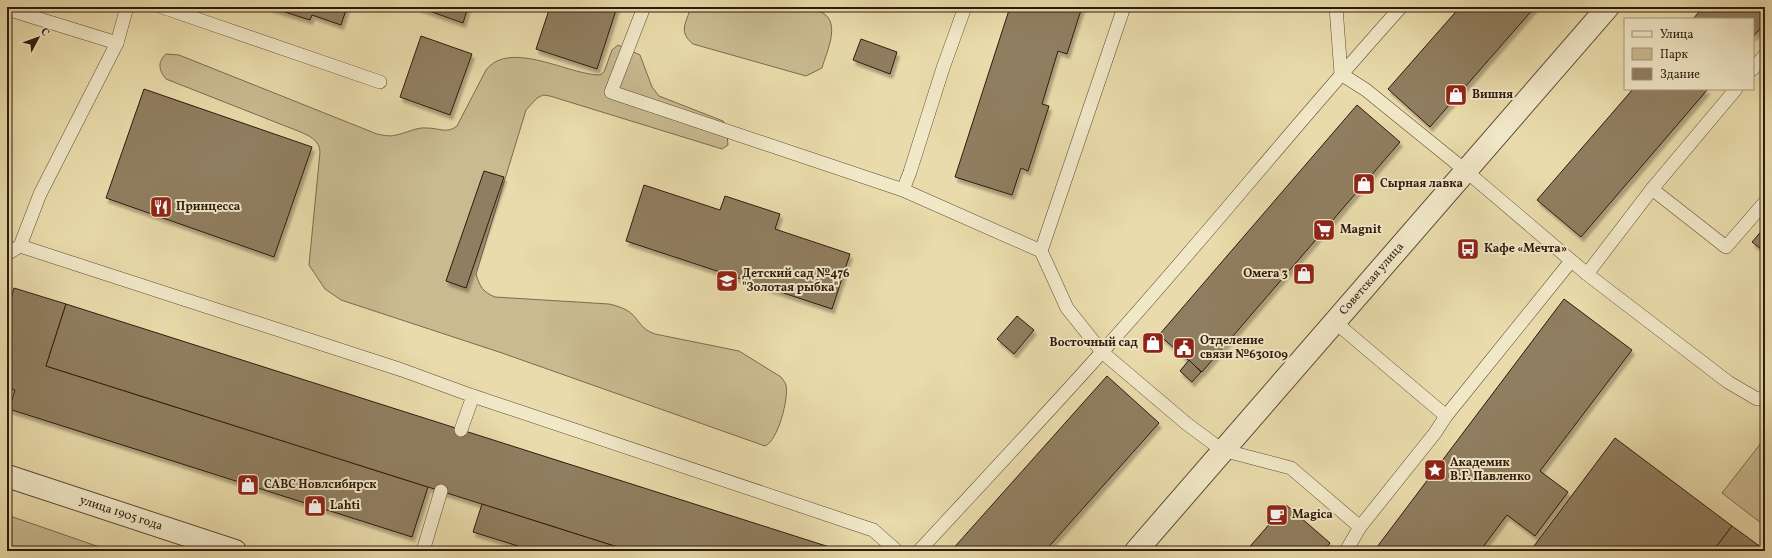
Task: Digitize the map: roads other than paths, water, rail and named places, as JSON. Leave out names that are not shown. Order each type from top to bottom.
[{"type":"street","name":"Советская улица","points":[[1136,551],[1222,450],[1608,7]]},
{"type":"street","name":"улица 1905 года","points":[[7,476],[235,551]]},
{"type":"lane","points":[[7,254],[20,246],[40,194],[117,43],[127,7]]},
{"type":"lane","points":[[162,7],[380,82]]},
{"type":"lane","points":[[644,7],[611,92],[903,190],[1041,251],[1067,308],[1102,352],[1187,424],[1222,450],[1291,468],[1360,527]]},
{"type":"lane","points":[[903,190],[943,68],[966,7]]},
{"type":"lane","points":[[1041,251],[1124,7]]},
{"type":"lane","points":[[1336,7],[1341,74]]},
{"type":"lane","points":[[919,551],[1102,352],[1292,134],[1341,74],[1401,7]]},
{"type":"lane","points":[[7,9],[117,43]]},
{"type":"lane","points":[[1754,68],[1765,55]]},
{"type":"lane","points":[[1341,74],[1366,90],[1466,171],[1587,274],[1728,382],[1757,399],[1765,398]]},
{"type":"lane","points":[[1587,274],[1652,189],[1735,90]]},
{"type":"lane","points":[[1652,189],[1726,247],[1765,202]]},
{"type":"lane","points":[[20,246],[402,370],[473,396],[873,530],[897,551]]},
{"type":"lane","points":[[1346,551],[1360,527],[1435,433],[1446,416],[1571,261]]},
{"type":"lane","points":[[1335,322],[1446,416]]},
{"type":"lane","points":[[461,430],[473,396]]},
{"type":"lane","points":[[423,551],[441,491]]},
{"type":"place","name":"Вишня","points":[[1456,95]]},
{"type":"place","name":"Сырная лавка","points":[[1364,184]]},
{"type":"place","name":"Принцесса","points":[[161,207]]},
{"type":"place","name":"Magnit","points":[[1324,230]]},
{"type":"place","name":"Кафе «Мечта»","points":[[1468,249]]},
{"type":"place","name":"Омега 3","points":[[1304,274]]},
{"type":"place","name":"Детский сад №476 \"Золотая рыбка\"","points":[[727,281]]},
{"type":"place","name":"Восточный сад","points":[[1153,343]]},
{"type":"place","name":"Отделение связи №630109","points":[[1184,348]]},
{"type":"place","name":"Академик В.Г. Павленко","points":[[1435,470]]},
{"type":"place","name":"САВС Новлсибирск","points":[[248,485]]},
{"type":"place","name":"Lahti","points":[[315,506]]},
{"type":"place","name":"Magica","points":[[1277,515]]}]
